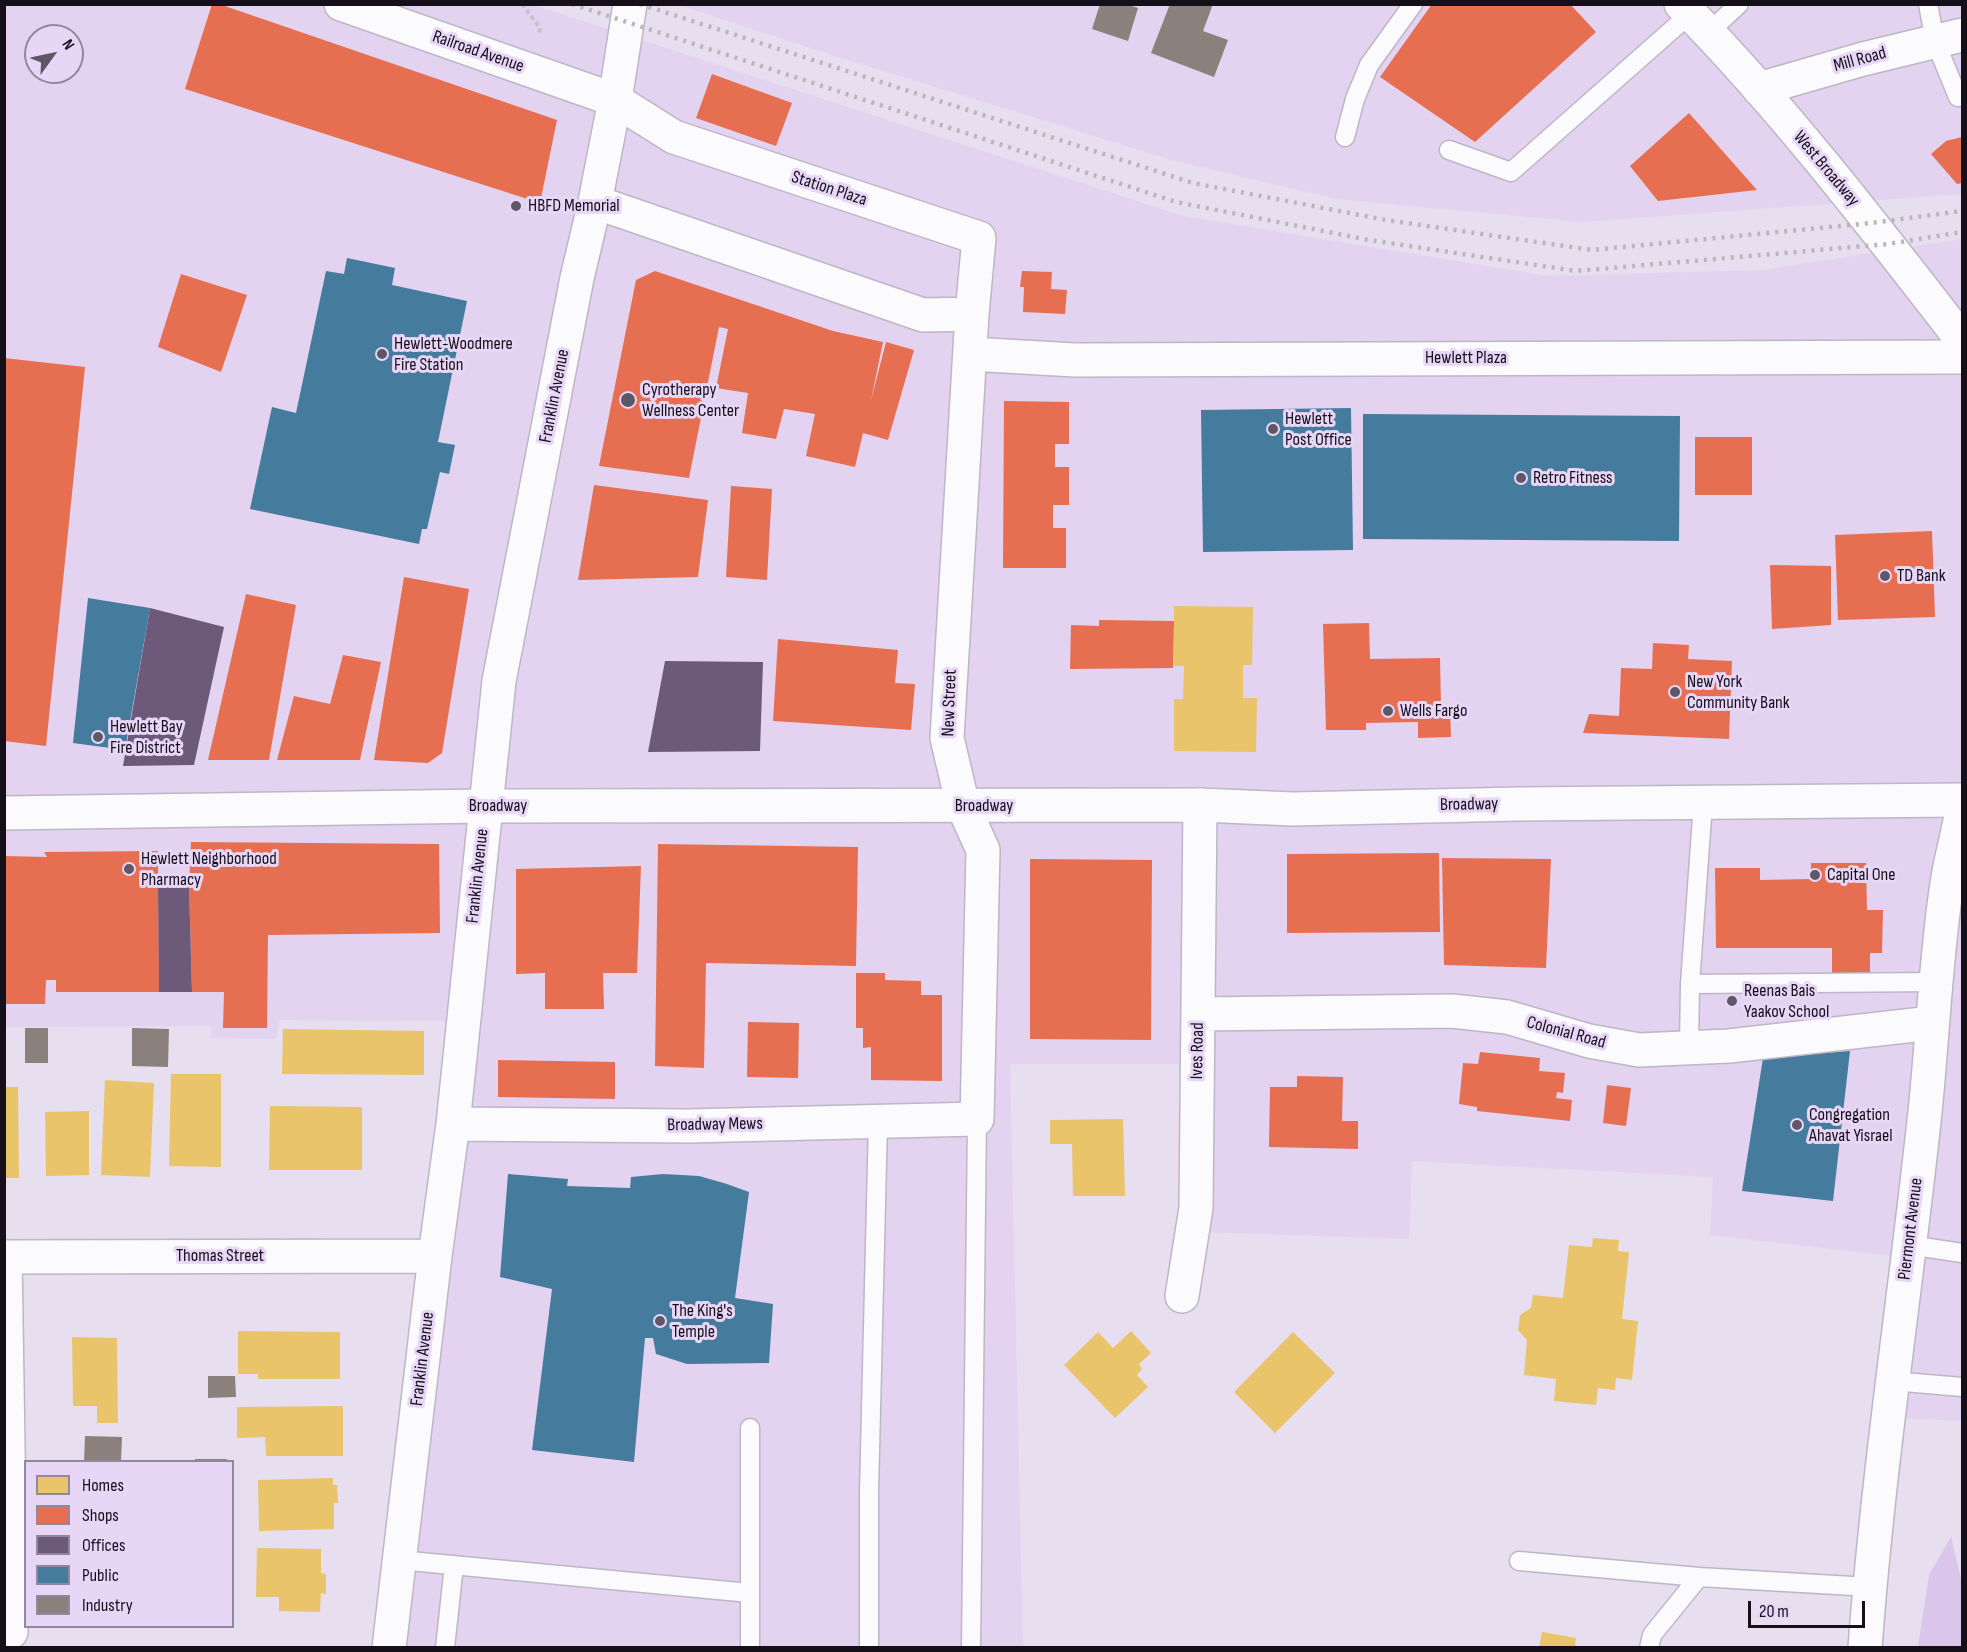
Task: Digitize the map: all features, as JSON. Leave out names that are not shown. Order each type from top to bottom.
[{"type":"street","name":"Railroad Avenue","points":[[341,4],[615,100]]},
{"type":"street","name":"Franklin Avenue","points":[[388,1647],[453,1124],[499,681],[615,100],[630,4]]},
{"type":"street","name":"West Broadway","points":[[1693,17],[1759,89],[1871,223],[1962,340]]},
{"type":"street","name":"Mill Road","points":[[1759,89],[1863,58],[1949,38]]},
{"type":"street","name":"Station Plaza","points":[[615,100],[674,137],[979,238],[970,354]]},
{"type":"street","points":[[595,202],[923,315],[972,314]]},
{"type":"street","name":"Hewlett Plaza","points":[[970,354],[1075,360],[1962,357]]},
{"type":"street","name":"New Street","points":[[970,354],[947,738],[963,806],[983,850],[977,1119]]},
{"type":"street","name":"Broadway","points":[[4,813],[486,806],[1200,805],[1293,809],[1518,804],[1962,800]]},
{"type":"street","name":"Ives Road","points":[[1182,1296],[1196,1208],[1200,805]]},
{"type":"street","name":"Piermont Avenue","points":[[1865,1647],[1882,1460],[1924,1118],[1948,877],[1962,811]]},
{"type":"street","name":"Colonial Road","points":[[1199,1014],[1452,1011],[1507,1017],[1589,1041],[1639,1050],[1729,1046],[1932,1023]]},
{"type":"street","name":"Broadway Mews","points":[[453,1124],[689,1126],[977,1119]]},
{"type":"street","name":"Thomas Street","points":[[5,1257],[435,1256]]},
{"type":"street","points":[[5,1257],[11,1632]]},
{"type":"lane","points":[[1346,137],[1355,99],[1369,65],[1413,4]]},
{"type":"lane","points":[[1449,150],[1511,172],[1693,17],[1738,4]]},
{"type":"lane","points":[[1928,4],[1949,38],[1958,98],[1962,96]]},
{"type":"lane","points":[[1689,1048],[1690,984],[1703,803]]},
{"type":"lane","points":[[1690,984],[1936,982]]},
{"type":"lane","points":[[971,1647],[977,1119]]},
{"type":"lane","points":[[869,1647],[869,1492],[878,1122]]},
{"type":"lane","points":[[1908,1245],[1962,1253]]},
{"type":"lane","points":[[1892,1381],[1962,1387]]},
{"type":"lane","points":[[750,1428],[750,1647]]},
{"type":"lane","points":[[399,1560],[750,1593]]},
{"type":"lane","points":[[1520,1561],[1699,1577],[1870,1587]]},
{"type":"lane","points":[[445,1647],[454,1565]]},
{"type":"lane","points":[[1649,1647],[1652,1635],[1699,1577]]},
{"type":"shaded area","points":[[4,5],[534,5],[1183,216],[1549,276],[1762,270],[1962,239],[1962,1421],[1896,1418],[1919,1259],[1710,1235],[1713,1177],[1412,1161],[1409,1239],[1201,1232],[1200,1064],[1010,1064],[1023,1647],[398,1647],[463,1021],[279,1020],[276,1039],[212,1038],[211,1026],[5,1027]]},
{"type":"shaded area","points":[[678,5],[1962,5],[1962,194],[1581,222],[1337,199],[1175,161]]},
{"type":"shaded area","points":[[1951,1537],[1962,1583],[1962,1647],[1918,1647],[1929,1575]]},
{"type":"building: Homes","points":[[1174,606],[1253,607],[1252,665],[1243,665],[1243,698],[1257,698],[1256,752],[1174,751],[1174,699],[1183,699],[1184,666],[1174,666]]},
{"type":"building: Homes","points":[[283,1029],[424,1031],[424,1075],[282,1074]]},
{"type":"building: Homes","points":[[171,1074],[221,1074],[221,1167],[169,1166]]},
{"type":"building: Homes","points":[[105,1080],[154,1083],[150,1177],[101,1175]]},
{"type":"building: Homes","points":[[6,1087],[18,1087],[19,1178],[5,1178]]},
{"type":"building: Homes","points":[[270,1106],[362,1107],[362,1170],[269,1170]]},
{"type":"building: Homes","points":[[89,1111],[89,1175],[46,1176],[45,1112]]},
{"type":"building: Homes","points":[[1123,1119],[1125,1196],[1073,1196],[1072,1144],[1050,1144],[1050,1120]]},
{"type":"building: Homes","points":[[1593,1238],[1619,1240],[1618,1251],[1629,1252],[1622,1319],[1638,1321],[1632,1380],[1616,1378],[1615,1390],[1598,1388],[1596,1405],[1554,1401],[1556,1379],[1524,1375],[1527,1340],[1518,1330],[1520,1315],[1531,1308],[1533,1295],[1563,1298],[1569,1245],[1592,1247]]},
{"type":"building: Homes","points":[[238,1331],[340,1332],[340,1379],[258,1379],[258,1374],[238,1374]]},
{"type":"building: Homes","points":[[1131,1331],[1151,1353],[1139,1364],[1142,1369],[1137,1375],[1148,1387],[1115,1418],[1064,1365],[1098,1332],[1113,1348]]},
{"type":"building: Homes","points":[[1293,1332],[1335,1373],[1275,1433],[1234,1392]]},
{"type":"building: Homes","points":[[72,1337],[117,1338],[118,1423],[97,1423],[97,1406],[73,1406]]},
{"type":"building: Homes","points":[[343,1406],[343,1456],[266,1456],[265,1437],[237,1438],[237,1407]]},
{"type":"building: Homes","points":[[333,1478],[333,1485],[337,1485],[338,1503],[334,1503],[334,1529],[259,1531],[258,1480]]},
{"type":"building: Homes","points":[[257,1548],[321,1549],[321,1573],[326,1574],[326,1594],[321,1593],[320,1612],[279,1611],[279,1597],[256,1597]]},
{"type":"building: Homes","points":[[1542,1632],[1576,1638],[1575,1645],[1582,1648],[1539,1648]]},
{"type":"building: Shops","points":[[212,4],[219,4],[557,120],[540,203],[185,89]]},
{"type":"building: Shops","points":[[1432,4],[1570,4],[1596,32],[1475,142],[1380,77]]},
{"type":"building: Shops","points":[[712,74],[792,103],[776,146],[696,118]]},
{"type":"building: Shops","points":[[1689,113],[1757,190],[1658,201],[1630,166]]},
{"type":"building: Shops","points":[[1962,137],[1962,183],[1957,184],[1931,154],[1946,141]]},
{"type":"building: Shops","points":[[655,271],[833,331],[883,342],[871,400],[886,342],[914,350],[888,440],[863,433],[855,467],[806,456],[815,414],[784,409],[776,439],[742,433],[748,393],[716,388],[728,329],[719,327],[689,478],[599,466],[636,280]]},
{"type":"building: Shops","points":[[1022,271],[1052,272],[1051,289],[1067,290],[1065,314],[1023,312],[1024,287],[1020,287]]},
{"type":"building: Shops","points":[[181,274],[247,295],[221,372],[158,347]]},
{"type":"building: Shops","points":[[4,358],[85,367],[46,746],[4,741]]},
{"type":"building: Shops","points":[[1004,401],[1069,402],[1069,444],[1055,444],[1055,467],[1069,467],[1069,505],[1053,505],[1053,528],[1066,528],[1066,568],[1003,568]]},
{"type":"building: Shops","points":[[1695,437],[1752,437],[1752,495],[1695,495]]},
{"type":"building: Shops","points":[[594,485],[708,500],[698,577],[578,580]]},
{"type":"building: Shops","points":[[731,486],[772,489],[767,580],[726,577]]},
{"type":"building: Shops","name":"TD Bank","points":[[1932,531],[1935,617],[1838,620],[1835,535]]},
{"type":"building: Shops","points":[[1770,565],[1831,566],[1831,625],[1772,629]]},
{"type":"building: Shops","points":[[404,577],[469,589],[442,753],[428,763],[374,760]]},
{"type":"building: Shops","points":[[246,594],[296,605],[269,760],[208,760]]},
{"type":"building: Shops","points":[[1099,620],[1174,621],[1173,668],[1070,669],[1071,625],[1099,626]]},
{"type":"building: Shops","points":[[1369,623],[1370,659],[1440,658],[1441,707],[1450,707],[1451,737],[1418,738],[1418,722],[1366,723],[1366,730],[1326,730],[1323,624]]},
{"type":"building: Shops","points":[[778,639],[898,650],[895,683],[915,684],[911,730],[773,721]]},
{"type":"building: Shops","name":"New York Community Bank","points":[[1653,643],[1689,645],[1688,659],[1732,661],[1729,739],[1583,733],[1589,714],[1619,716],[1621,668],[1652,669]]},
{"type":"building: Shops","points":[[343,655],[381,662],[360,760],[277,760],[294,696],[330,704]]},
{"type":"building: Shops","points":[[191,842],[439,844],[440,933],[268,935],[267,1028],[223,1028],[224,992],[192,992],[189,886]]},
{"type":"building: Shops","points":[[658,844],[858,847],[856,966],[706,963],[704,1068],[655,1066]]},
{"type":"building: Shops","points":[[158,851],[159,992],[56,992],[56,980],[46,980],[45,1004],[4,1004],[4,856],[47,857],[44,852]]},
{"type":"building: Shops","points":[[1439,853],[1440,932],[1287,933],[1287,854]]},
{"type":"building: Shops","points":[[1442,858],[1551,859],[1546,968],[1444,965]]},
{"type":"building: Shops","points":[[1030,859],[1152,860],[1151,1040],[1030,1039]]},
{"type":"building: Shops","points":[[1811,863],[1866,863],[1867,910],[1883,910],[1882,953],[1870,953],[1870,974],[1832,974],[1832,948],[1716,948],[1715,868],[1760,868],[1760,880],[1811,879]]},
{"type":"building: Shops","points":[[641,866],[637,973],[603,973],[604,1009],[545,1009],[545,973],[516,974],[516,869]]},
{"type":"building: Shops","points":[[856,973],[885,973],[885,980],[921,981],[921,995],[942,995],[942,1081],[871,1080],[871,1047],[863,1048],[863,1028],[856,1028]]},
{"type":"building: Shops","points":[[748,1022],[799,1023],[798,1078],[747,1077]]},
{"type":"building: Shops","points":[[1480,1052],[1540,1058],[1539,1071],[1565,1073],[1563,1093],[1557,1092],[1556,1098],[1572,1100],[1570,1121],[1477,1111],[1477,1107],[1459,1104],[1463,1063],[1478,1064]]},
{"type":"building: Shops","points":[[498,1060],[615,1062],[615,1099],[498,1097]]},
{"type":"building: Shops","points":[[1297,1076],[1343,1077],[1342,1121],[1358,1121],[1358,1149],[1269,1147],[1270,1087],[1297,1087]]},
{"type":"building: Shops","points":[[1607,1085],[1631,1088],[1626,1126],[1603,1123]]},
{"type":"building: Offices","points":[[150,608],[224,627],[194,765],[123,766]]},
{"type":"building: Offices","points":[[665,661],[763,662],[760,751],[648,752]]},
{"type":"building: Offices","points":[[158,886],[189,886],[192,992],[159,992]]},
{"type":"building: Public","name":"Hewlett-Woodmere Fire Station","points":[[347,258],[395,268],[392,285],[467,301],[438,442],[455,445],[449,474],[440,472],[427,529],[422,529],[419,544],[250,509],[272,407],[296,413],[326,271],[344,274]]},
{"type":"building: Public","points":[[1351,408],[1353,550],[1203,552],[1201,410]]},
{"type":"building: Public","name":"Retro Fitness","points":[[1363,414],[1680,416],[1679,541],[1363,539]]},
{"type":"building: Public","points":[[88,598],[150,608],[125,750],[73,743]]},
{"type":"building: Public","name":"Congregation Ahavat Yisrael","points":[[1850,1051],[1833,1201],[1742,1191],[1763,1058]]},
{"type":"building: Public","name":"The King's Temple","points":[[508,1174],[568,1179],[567,1186],[630,1188],[631,1177],[663,1174],[699,1176],[749,1192],[735,1298],[773,1304],[769,1363],[687,1364],[656,1354],[653,1338],[645,1338],[634,1462],[532,1450],[552,1289],[500,1277]]},
{"type":"building: Industry","points":[[1100,4],[1126,4],[1138,8],[1128,41],[1092,29]]},
{"type":"building: Industry","points":[[1170,4],[1213,4],[1203,31],[1228,40],[1214,77],[1151,53]]},
{"type":"building: Industry","points":[[25,1028],[48,1028],[48,1063],[25,1063]]},
{"type":"building: Industry","points":[[132,1028],[169,1029],[168,1067],[132,1066]]},
{"type":"building: Industry","points":[[208,1376],[235,1376],[236,1397],[208,1398]]},
{"type":"building: Industry","points":[[85,1436],[122,1437],[121,1460],[84,1460]]},
{"type":"building: Industry","points":[[195,1459],[227,1459],[227,1460]]},
{"type":"railway","points":[[572,4],[1176,202],[1369,240],[1576,271],[1888,244],[1962,232]]},
{"type":"railway","points":[[640,4],[1193,183],[1386,220],[1592,250],[1871,223],[1962,211]]},
{"type":"place","name":"HBFD Memorial","points":[[516,206]]},
{"type":"place","name":"Hewlett-Woodmere Fire Station","points":[[382,354]]},
{"type":"place","name":"Cyrotherapy Wellness Center","points":[[628,400]]},
{"type":"place","name":"Hewlett Post Office","points":[[1273,429]]},
{"type":"place","name":"Retro Fitness","points":[[1521,478]]},
{"type":"place","name":"TD Bank","points":[[1885,576]]},
{"type":"place","name":"New York Community Bank","points":[[1675,692]]},
{"type":"place","name":"Wells Fargo","points":[[1388,711]]},
{"type":"place","name":"Hewlett Bay Fire District","points":[[98,737]]},
{"type":"place","name":"Hewlett Neighborhood Pharmacy","points":[[129,869]]},
{"type":"place","name":"Capital One","points":[[1815,875]]},
{"type":"place","name":"Reenas Bais Yaakov School","points":[[1732,1001]]},
{"type":"place","name":"Congregation Ahavat Yisrael","points":[[1797,1125]]},
{"type":"place","name":"The King's Temple","points":[[660,1321]]}]
